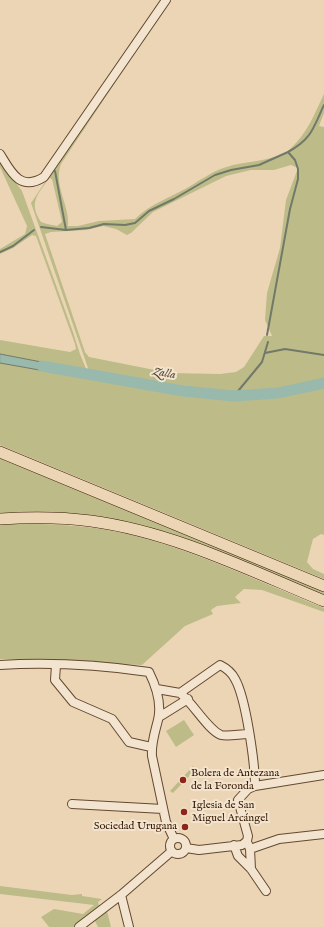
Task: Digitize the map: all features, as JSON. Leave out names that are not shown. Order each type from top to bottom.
[{"type":"highway","points":[[0,452],[324,586]]},
{"type":"highway","points":[[0,519],[37,517],[84,520],[149,533],[214,556],[324,601]]},
{"type":"street","points":[[0,154],[10,172],[21,181],[29,183],[44,177],[166,0]]},
{"type":"street","points":[[0,665],[37,663],[116,668],[149,672],[157,689],[159,718],[151,747],[166,822],[174,839]]},
{"type":"street","points":[[56,665],[56,680],[73,702],[112,719],[129,742],[151,747]]},
{"type":"street","points":[[180,693],[220,665],[227,669],[235,679],[241,694],[255,771],[255,786]]},
{"type":"street","points":[[157,689],[180,693],[188,699],[211,730],[222,735],[248,734]]},
{"type":"street","points":[[159,718],[188,699]]},
{"type":"street","points":[[250,869],[248,836],[238,800],[248,789],[255,786],[324,775]]},
{"type":"street","points":[[72,804],[163,808]]},
{"type":"street","points":[[186,848],[199,850],[234,845],[248,845],[279,839],[324,834]]},
{"type":"street","points":[[172,851],[170,844],[174,839],[181,838],[184,841],[186,848]]},
{"type":"street","points":[[234,845],[238,856],[250,869],[266,891]]},
{"type":"street","points":[[172,851],[180,854],[186,848]]},
{"type":"street","points":[[79,927],[121,895],[172,851]]},
{"type":"street","points":[[121,895],[129,927]]},
{"type":"shaded area","points":[[168,0],[170,0],[61,164],[59,180],[67,211],[68,226],[78,226],[99,221],[135,219],[153,205],[219,170],[237,164],[269,159],[283,154],[289,150],[301,137],[324,94],[324,113],[319,126],[324,127],[324,535],[321,534],[313,539],[307,562],[313,569],[324,574],[324,579],[0,445],[0,363],[56,373],[57,365],[0,354],[0,340],[70,352],[76,349],[36,236],[32,235],[13,248],[0,254],[0,249],[25,234],[27,226],[0,167],[0,161],[22,191],[80,354],[87,371],[89,371],[31,203]],"holes":[[[291,165],[298,168],[286,200],[280,248],[267,293],[265,320],[272,336],[264,336],[244,367],[236,372],[220,374],[170,373],[89,357],[85,352],[45,234],[51,232],[86,230],[103,226],[116,229],[127,235],[153,212],[226,176],[251,170],[274,170]],[[49,178],[52,179],[62,222],[57,226],[41,222],[35,209],[38,194]]]},
{"type":"shaded area","points":[[0,354],[57,365],[56,373],[0,363]]},
{"type":"shaded area","points":[[0,456],[324,591],[324,596],[144,527],[0,515]]},
{"type":"shaded area","points":[[11,523],[87,527],[132,535],[181,550],[253,578],[324,608],[324,612],[262,590],[244,589],[235,597],[241,603],[217,606],[211,610],[213,614],[185,626],[142,665],[0,659],[0,524]]},
{"type":"shaded area","points":[[184,720],[194,735],[176,747],[166,731]]},
{"type":"shaded area","name":"Bolera de Antezana de la Foronda","points":[[193,766],[196,769],[173,793],[170,791]]},
{"type":"shaded area","points":[[0,886],[72,895],[82,894],[82,896],[102,899],[98,902],[100,909],[74,927],[49,927],[41,917],[54,909],[83,914],[94,905],[0,894]]},
{"type":"shaded area","points":[[107,911],[111,927],[98,927],[95,921]]},
{"type":"waterway","points":[[267,335],[290,209],[298,179],[298,169],[295,160],[288,152],[302,142],[311,132],[324,105]]},
{"type":"waterway","points":[[41,227],[66,230],[89,228],[104,224],[125,225],[135,223],[149,211],[174,199],[215,175],[231,170],[259,165],[288,152]]},
{"type":"waterway","points":[[55,171],[66,230]]},
{"type":"waterway","points":[[0,252],[13,246],[34,230]]},
{"type":"waterway","points":[[234,396],[262,362],[268,342]]},
{"type":"waterway","points":[[265,353],[285,349],[324,355]]},
{"type":"waterway","name":"Zalla","points":[[42,366],[183,391],[234,396],[278,393],[324,383]]},
{"type":"place","name":"Bolera de Antezana de la Foronda","points":[[183,780]]},
{"type":"place","name":"Iglesia de San Miguel Arcángel","points":[[184,812]]},
{"type":"place","name":"Sociedad Urugana","points":[[185,827]]}]
